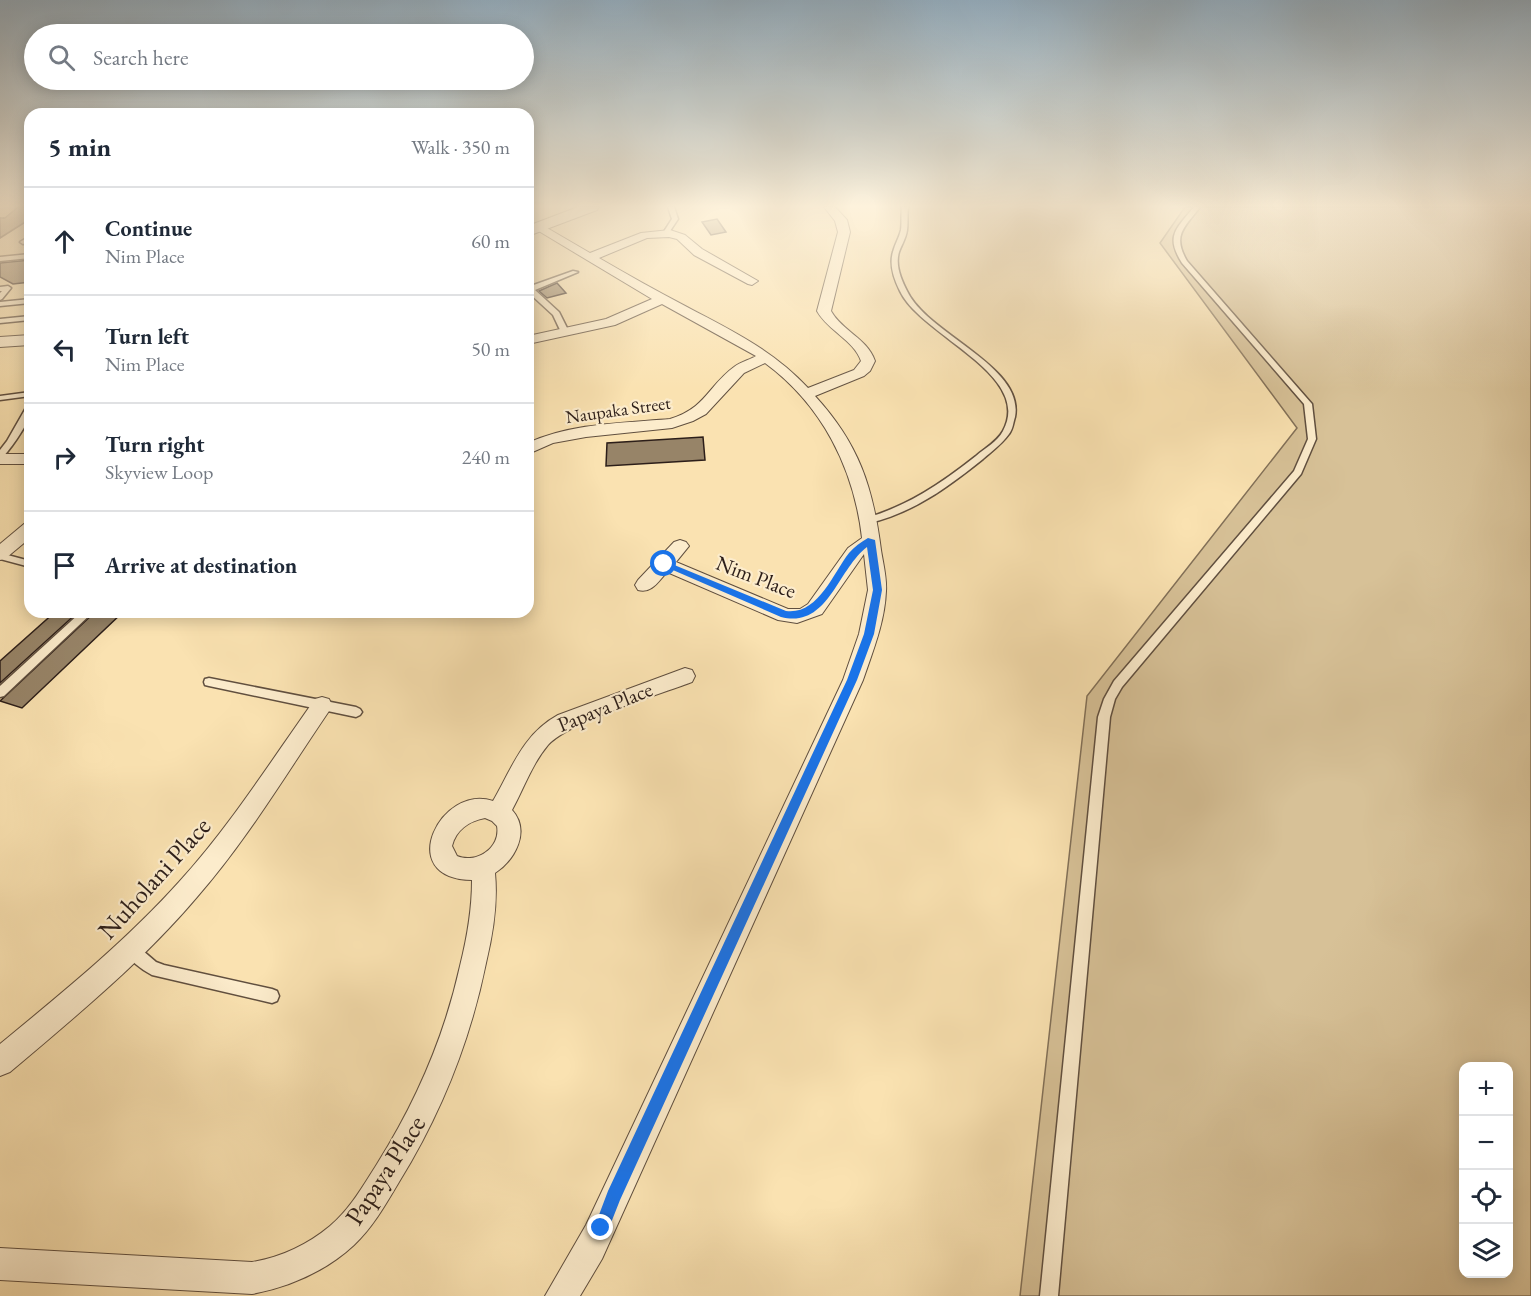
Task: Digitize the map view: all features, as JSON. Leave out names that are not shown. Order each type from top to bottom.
[{"type":"street","points":[[561,1296],[586,1258],[601,1228],[613,1197],[852,680],[869,634],[877,590],[863,492],[852,461],[827,418],[807,394],[784,371],[730,333],[664,299],[588,267]]},
{"type":"street","points":[[728,267],[753,280]]},
{"type":"street","points":[[807,394],[859,373],[868,361],[864,351],[829,320],[824,311],[835,267]]},
{"type":"street","points":[[534,339],[610,322],[664,299]]},
{"type":"street","points":[[0,342],[24,340]]},
{"type":"street","name":"Naupaka Street","points":[[534,446],[549,440],[586,432],[672,423],[688,418],[700,411],[739,370],[765,357]]},
{"type":"street","points":[[0,457],[24,459]]},
{"type":"street","name":"Nim Place","points":[[664,564],[785,615],[798,616],[815,609],[870,530]]},
{"type":"street","points":[[0,555],[24,533]]},
{"type":"street","points":[[644,585],[680,546]]},
{"type":"street","name":"Papaya Place","points":[[499,812],[531,750],[550,729],[565,721],[685,676]]},
{"type":"street","name":"Nuholani Place","points":[[0,1062],[93,984],[188,890],[225,845],[322,705]]},
{"type":"street","points":[[485,808],[499,812],[509,826],[508,844],[497,858],[483,867],[465,870],[451,865],[442,854],[441,840],[451,822],[465,812],[485,808]]},
{"type":"street","name":"Papaya Place","points":[[0,1264],[252,1278],[298,1265],[342,1235],[366,1208],[399,1158],[429,1102],[451,1053],[465,1005],[484,909],[483,867]]},
{"type":"lane","points":[[534,288],[577,267]]},
{"type":"lane","points":[[870,530],[886,517],[944,485],[989,450],[1007,431],[1014,411],[1010,395],[990,370],[915,310],[905,296],[896,267]]},
{"type":"lane","points":[[1049,1296],[1104,717],[1118,684],[1298,472],[1312,439],[1308,404],[1189,267]]},
{"type":"lane","points":[[0,289],[8,288],[0,298]]},
{"type":"lane","points":[[534,294],[556,314],[565,332]]},
{"type":"lane","points":[[0,304],[24,302]]},
{"type":"lane","points":[[0,321],[24,319]]},
{"type":"lane","points":[[0,398],[24,395]]},
{"type":"lane","points":[[0,457],[24,419]]},
{"type":"lane","points":[[0,555],[24,562]]},
{"type":"lane","points":[[0,693],[81,618]]},
{"type":"lane","points":[[210,682],[356,712]]},
{"type":"lane","points":[[130,949],[152,968],[164,972],[272,996]]},
{"type":"shaded area","points":[[1178,267],[1531,267],[1531,1296],[1020,1296],[1087,696],[1297,428]]},
{"type":"building","points":[[0,267],[24,267],[24,283],[13,284],[0,277]]},
{"type":"building","points":[[557,283],[566,293],[547,298],[539,291]]},
{"type":"building","points":[[703,437],[705,460],[606,466],[607,443]]},
{"type":"building","points":[[48,618],[71,618],[0,683],[0,661]]},
{"type":"building","points":[[89,618],[117,618],[22,708],[0,701]]},
{"type":"route","points":[[601,1228],[613,1197],[852,680],[869,634],[877,590],[871,540],[854,552],[815,609],[798,616],[785,615],[664,564]]}]
